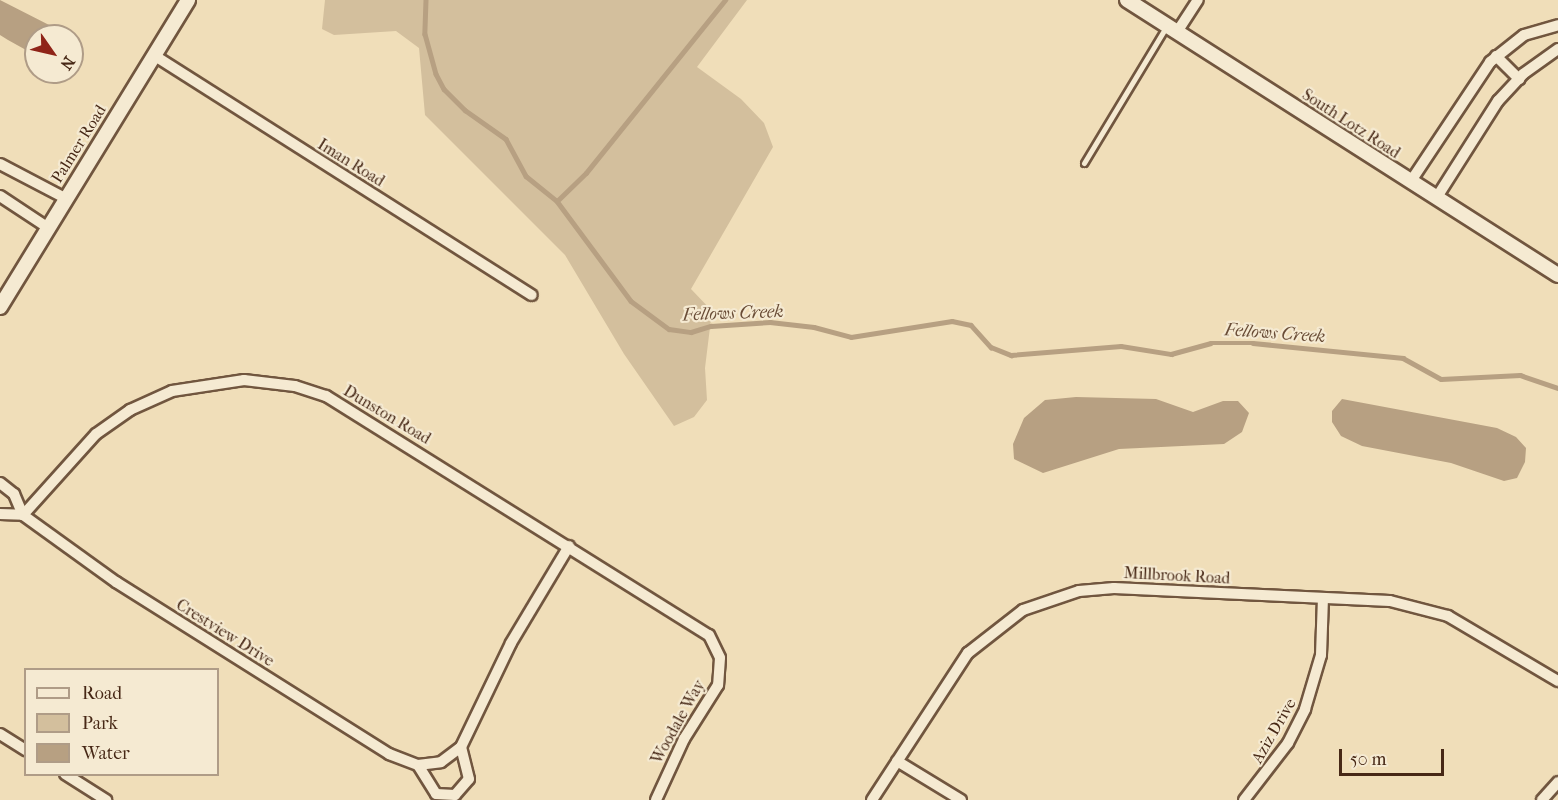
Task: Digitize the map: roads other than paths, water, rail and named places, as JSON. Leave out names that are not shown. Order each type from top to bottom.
[{"type":"street","name":"Palmer Road","points":[[0,307],[188,0]]},
{"type":"street","name":"South Lotz Road","points":[[1127,0],[1558,275]]},
{"type":"street","points":[[1172,29],[1198,0]]},
{"type":"street","points":[[1411,181],[1473,81],[1496,56],[1524,35],[1558,25]]},
{"type":"street","points":[[1437,197],[1488,115],[1519,79],[1558,49]]},
{"type":"street","name":"Iman Road","points":[[155,56],[531,296]]},
{"type":"street","points":[[1496,56],[1519,79]]},
{"type":"street","points":[[0,164],[65,198]]},
{"type":"street","points":[[0,196],[47,227]]},
{"type":"street","name":"Dunston Road","points":[[24,515],[92,438],[130,410],[192,385],[270,381],[295,386],[350,408],[709,635],[720,658]]},
{"type":"street","name":"Crestview Drive","points":[[0,483],[14,494],[24,515],[116,582],[389,754],[418,765]]},
{"type":"street","points":[[0,514],[24,515]]},
{"type":"street","points":[[461,747],[469,779],[455,795],[436,794],[418,765],[441,762],[461,747],[511,643],[569,546]]},
{"type":"street","name":"Millbrook Road","points":[[872,800],[968,653],[1003,622],[1044,601],[1079,591],[1114,588],[1390,601],[1423,607],[1463,624],[1558,681]]},
{"type":"street","name":"Aziz Drive","points":[[1244,800],[1288,743],[1305,709],[1321,655],[1323,598]]},
{"type":"street","name":"Woodale Way","points":[[656,800],[684,739],[717,685],[720,658]]},
{"type":"street","points":[[0,734],[24,749]]},
{"type":"street","points":[[897,761],[962,800]]},
{"type":"street","points":[[67,776],[106,800]]},
{"type":"street","points":[[1542,800],[1558,782]]},
{"type":"lane","points":[[1084,163],[1172,29]]},
{"type":"water","points":[[0,0],[47,24],[24,24],[24,49],[0,35]]},
{"type":"water","points":[[1076,397],[1156,399],[1193,412],[1223,401],[1238,401],[1249,413],[1242,432],[1224,444],[1119,449],[1043,473],[1014,459],[1013,444],[1024,418],[1045,400]]},
{"type":"water","points":[[1342,399],[1497,428],[1516,437],[1526,448],[1525,462],[1517,478],[1504,481],[1451,463],[1362,446],[1341,436],[1332,422],[1332,411]]},
{"type":"waterway","name":"Fellows Creek","points":[[426,0],[425,34],[436,74],[444,89],[465,110],[506,139],[526,176],[557,201],[631,301],[669,329],[691,332],[711,326],[770,322],[814,327],[851,337],[952,321],[971,325],[991,347],[1011,355],[1121,346],[1171,354],[1211,343],[1253,343],[1403,358],[1441,379],[1520,375],[1558,388]]},
{"type":"waterway","points":[[557,201],[586,173],[725,0]]}]
